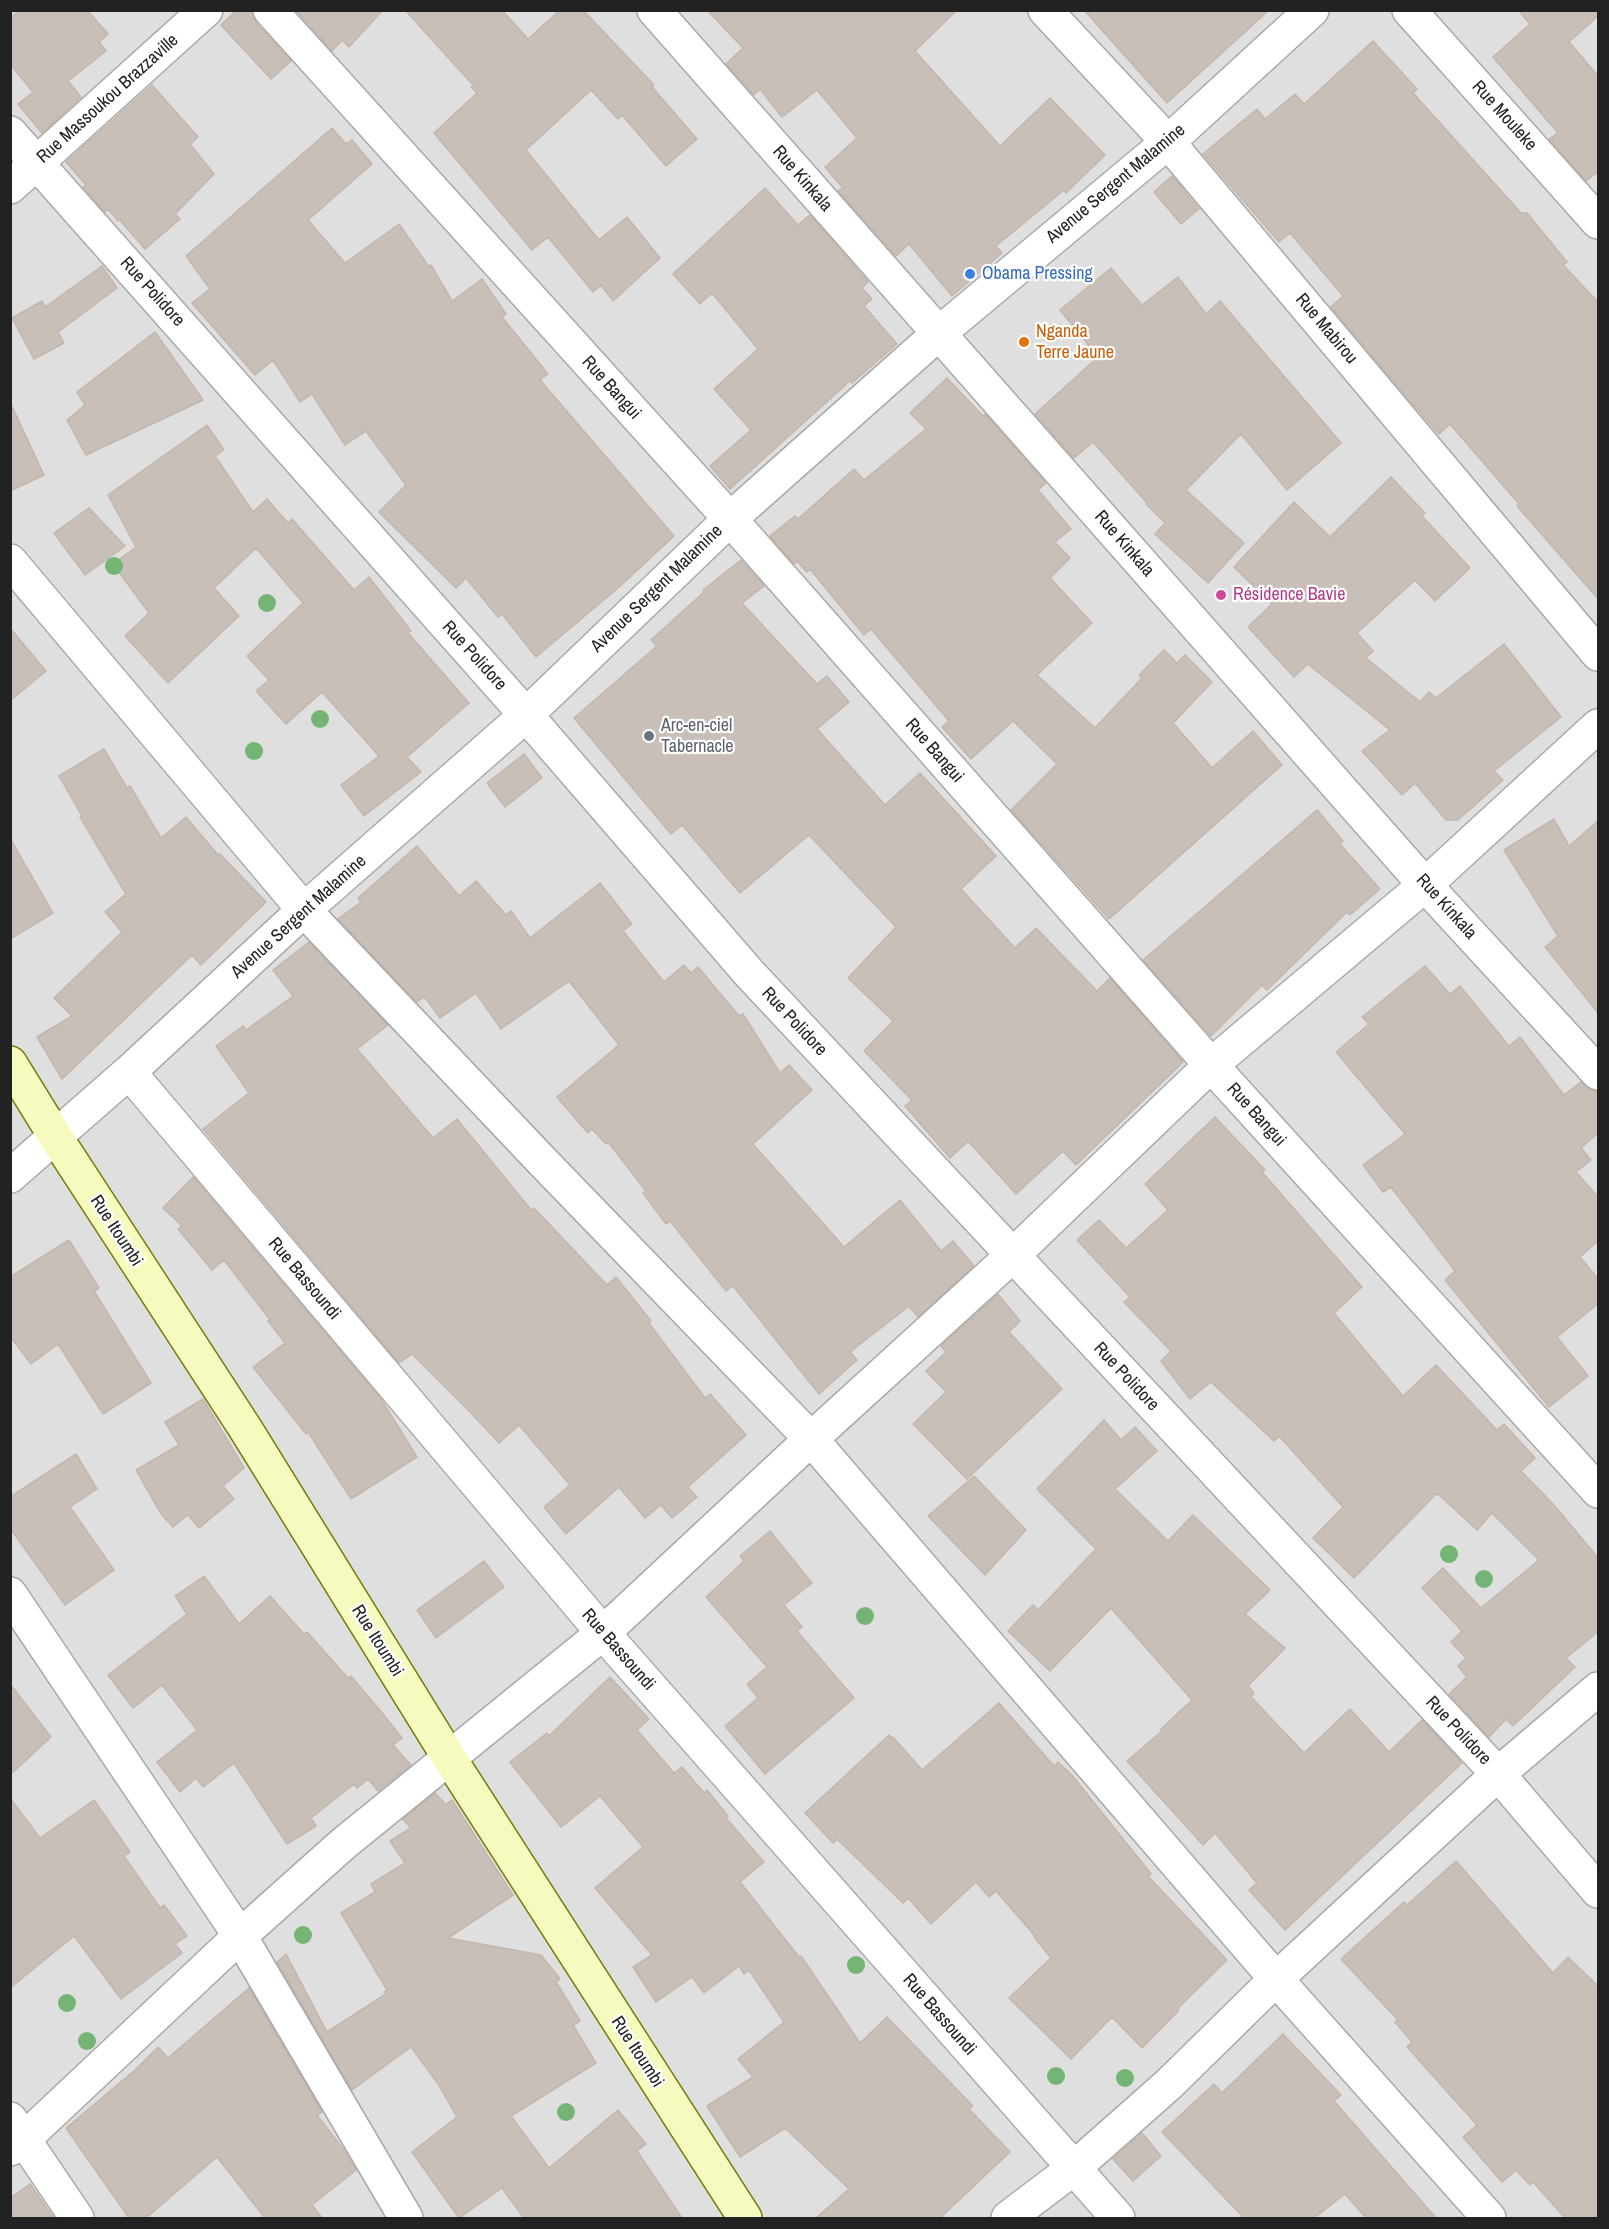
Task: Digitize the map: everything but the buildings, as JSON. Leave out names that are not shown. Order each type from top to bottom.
[{"type":"street","name":"Rue Massoukou Brazzaville","points":[[10,187],[206,10]]},
{"type":"street","name":"Rue Bangui","points":[[270,10],[729,519],[1211,1065],[1599,1491]]},
{"type":"street","name":"Rue Kinkala","points":[[654,10],[1425,885],[1599,1073]]},
{"type":"street","name":"Rue Mabirou","points":[[1045,10],[1168,142],[1599,654]]},
{"type":"street","name":"Avenue Sergent Malamine","points":[[10,1176],[129,1072],[304,910],[526,715],[729,519],[939,334],[1168,142],[1312,10]]},
{"type":"street","name":"Rue Mouleke","points":[[1409,10],[1599,222]]},
{"type":"street","name":"Rue Polidore","points":[[10,133],[526,715],[749,973],[1498,1774],[1599,1891]]},
{"type":"street","points":[[10,561],[304,910],[542,1161],[811,1438],[1276,1978],[1489,2218]]},
{"type":"street","points":[[77,2218],[15,2136],[342,1844],[603,1633],[811,1438],[1012,1256],[1211,1065],[1425,885],[1599,726]]},
{"type":"street","name":"Rue Itoumbi","points":[[10,1063],[55,1137],[245,1428],[448,1756],[745,2218]]},
{"type":"street","name":"Rue Bassoundi","points":[[129,1072],[603,1633],[1118,2218]]},
{"type":"street","points":[[10,1594],[240,1936],[405,2218]]},
{"type":"street","points":[[1008,2218],[1074,2168],[1169,2084],[1276,1978],[1498,1774],[1599,1689]]},
{"type":"shaded area","points":[[11,11],[1598,11],[1598,2218],[11,2218]]},
{"type":"place","name":"Obama Pressing","points":[[970,274]]},
{"type":"place","name":"Nganda Terre Jaune","points":[[1024,342]]},
{"type":"place","name":"Résidence Bavie","points":[[1221,595]]},
{"type":"place","name":"Arc-en-ciel Tabernacle","points":[[649,736]]}]
